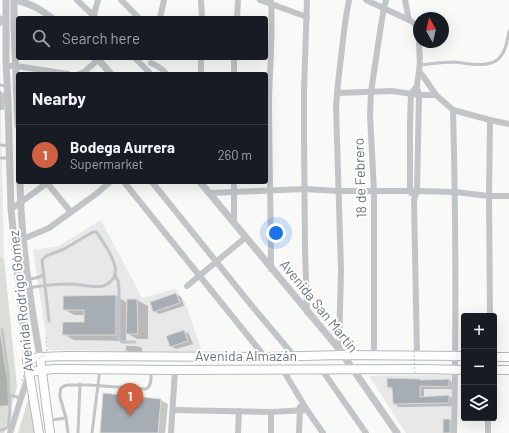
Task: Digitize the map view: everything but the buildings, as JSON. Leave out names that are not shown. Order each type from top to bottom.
[{"type":"main road","name":"Avenida Almazán","points":[[27,360],[67,356],[265,357],[341,352],[374,356],[415,353],[460,356]]},
{"type":"main road","points":[[497,357],[509,357]]},
{"type":"main road","name":"Avenida Rodrigo Gómez","points":[[40,358],[50,433]]},
{"type":"main road","name":"Avenida Rodrigo Gómez","points":[[27,360],[39,433]]},
{"type":"main road","name":"Avenida Almazán","points":[[29,372],[61,369],[461,370]]},
{"type":"main road","points":[[497,370],[509,370]]},
{"type":"street","name":"Avenida Rodrigo Gómez","points":[[6,0],[3,66],[4,86],[8,105],[11,209],[27,360]]},
{"type":"street","points":[[16,72],[14,0],[31,4],[41,9],[50,16]]},
{"type":"street","points":[[77,0],[93,16]]},
{"type":"street","points":[[94,16],[98,0]]},
{"type":"street","points":[[121,0],[137,16]]},
{"type":"street","points":[[202,0],[202,16]]},
{"type":"street","points":[[237,16],[238,0]]},
{"type":"street","points":[[260,0],[271,2],[307,17]]},
{"type":"street","points":[[307,0],[304,98],[307,312]]},
{"type":"street","points":[[341,352],[341,270],[338,191],[337,93],[349,0]]},
{"type":"street","points":[[366,0],[413,23]]},
{"type":"street","name":"18 de Febrero","points":[[374,356],[374,191],[370,115],[386,0]]},
{"type":"street","points":[[405,0],[409,20]]},
{"type":"street","points":[[160,16],[162,1]]},
{"type":"street","points":[[271,2],[271,269]]},
{"type":"street","points":[[415,353],[414,200],[417,191],[419,95],[416,87],[419,68],[419,48]]},
{"type":"street","points":[[84,72],[97,60]]},
{"type":"street","points":[[99,60],[109,72]]},
{"type":"street","points":[[137,60],[148,72]]},
{"type":"street","points":[[149,72],[152,60],[165,72]]},
{"type":"street","points":[[201,60],[201,72]]},
{"type":"street","points":[[234,60],[234,72]]},
{"type":"street","points":[[3,66],[16,66],[55,72]]},
{"type":"street","points":[[419,68],[436,95],[453,110],[509,124]]},
{"type":"street","points":[[414,200],[410,191],[410,122],[411,94],[416,87]]},
{"type":"street","points":[[337,93],[392,91],[419,95],[436,95]]},
{"type":"street","points":[[8,105],[16,105]]},
{"type":"street","points":[[453,110],[460,356],[455,370],[454,433]]},
{"type":"street","points":[[490,120],[490,313]]},
{"type":"street","name":"Avenida Rodrigo Gómez","points":[[20,184],[23,239],[40,358]]},
{"type":"street","points":[[11,209],[45,184]]},
{"type":"street","points":[[49,184],[71,212]]},
{"type":"street","points":[[23,239],[49,228],[107,184]]},
{"type":"street","points":[[126,184],[265,357]]},
{"type":"street","points":[[154,184],[294,356]]},
{"type":"street","name":"Avenida San Martín","points":[[202,184],[341,352],[397,433]]},
{"type":"street","points":[[234,184],[234,223]]},
{"type":"street","points":[[209,193],[305,189],[338,191],[455,192],[489,196],[509,196]]},
{"type":"street","points":[[187,286],[246,237]]},
{"type":"street","points":[[171,433],[175,370]]},
{"type":"street","points":[[283,370],[300,400],[323,433]]},
{"type":"street","points":[[322,370],[366,433]]},
{"type":"street","points":[[9,430],[29,372]]},
{"type":"street","points":[[299,433],[300,400]]},
{"type":"street","points":[[173,410],[239,412],[307,410]]},
{"type":"street","points":[[238,433],[239,412]]},
{"type":"street","points":[[271,412],[271,433]]},
{"type":"street","points":[[488,421],[488,433]]},
{"type":"lane","points":[[419,68],[454,62],[484,64],[493,62],[501,56],[505,50],[509,31]]},
{"type":"lane","points":[[0,145],[9,146]]},
{"type":"lane","points":[[0,158],[10,158]]},
{"type":"lane","points":[[30,288],[45,285],[70,284],[102,286],[111,281],[115,275],[116,268],[98,234],[93,232],[64,249],[43,257],[42,263],[44,275],[45,285],[49,321]]},
{"type":"lane","points":[[28,279],[44,275]]},
{"type":"lane","points":[[115,275],[118,280],[119,288],[119,339],[122,342],[135,342]]},
{"type":"lane","points":[[0,430],[9,430],[10,395],[2,330]]},
{"type":"lane","points":[[92,433],[100,369]]},
{"type":"lane","points":[[68,433],[66,418],[60,397],[61,388],[68,385],[80,384],[146,388],[150,385],[151,369]]},
{"type":"lane","points":[[78,433],[80,384]]},
{"type":"lane","points":[[10,395],[21,398]]},
{"type":"lane","points":[[49,420],[66,418]]},
{"type":"path","points":[[22,381],[24,372],[47,351],[46,337]]},
{"type":"path","points":[[415,353],[415,374]]},
{"type":"shaded area","points":[[0,57],[4,258],[0,257]]},
{"type":"shaded area","points":[[101,220],[142,298],[175,289],[185,302],[202,352],[48,350],[33,250],[59,246]]},
{"type":"shaded area","points":[[0,257],[4,258],[17,387],[4,433],[0,433]]},
{"type":"shaded area","points":[[451,375],[451,433],[406,433],[369,376]]},
{"type":"shaded area","points":[[29,397],[34,433],[18,433]]},
{"type":"place","name":"Bodega Aurrera","points":[[130,416]]}]
